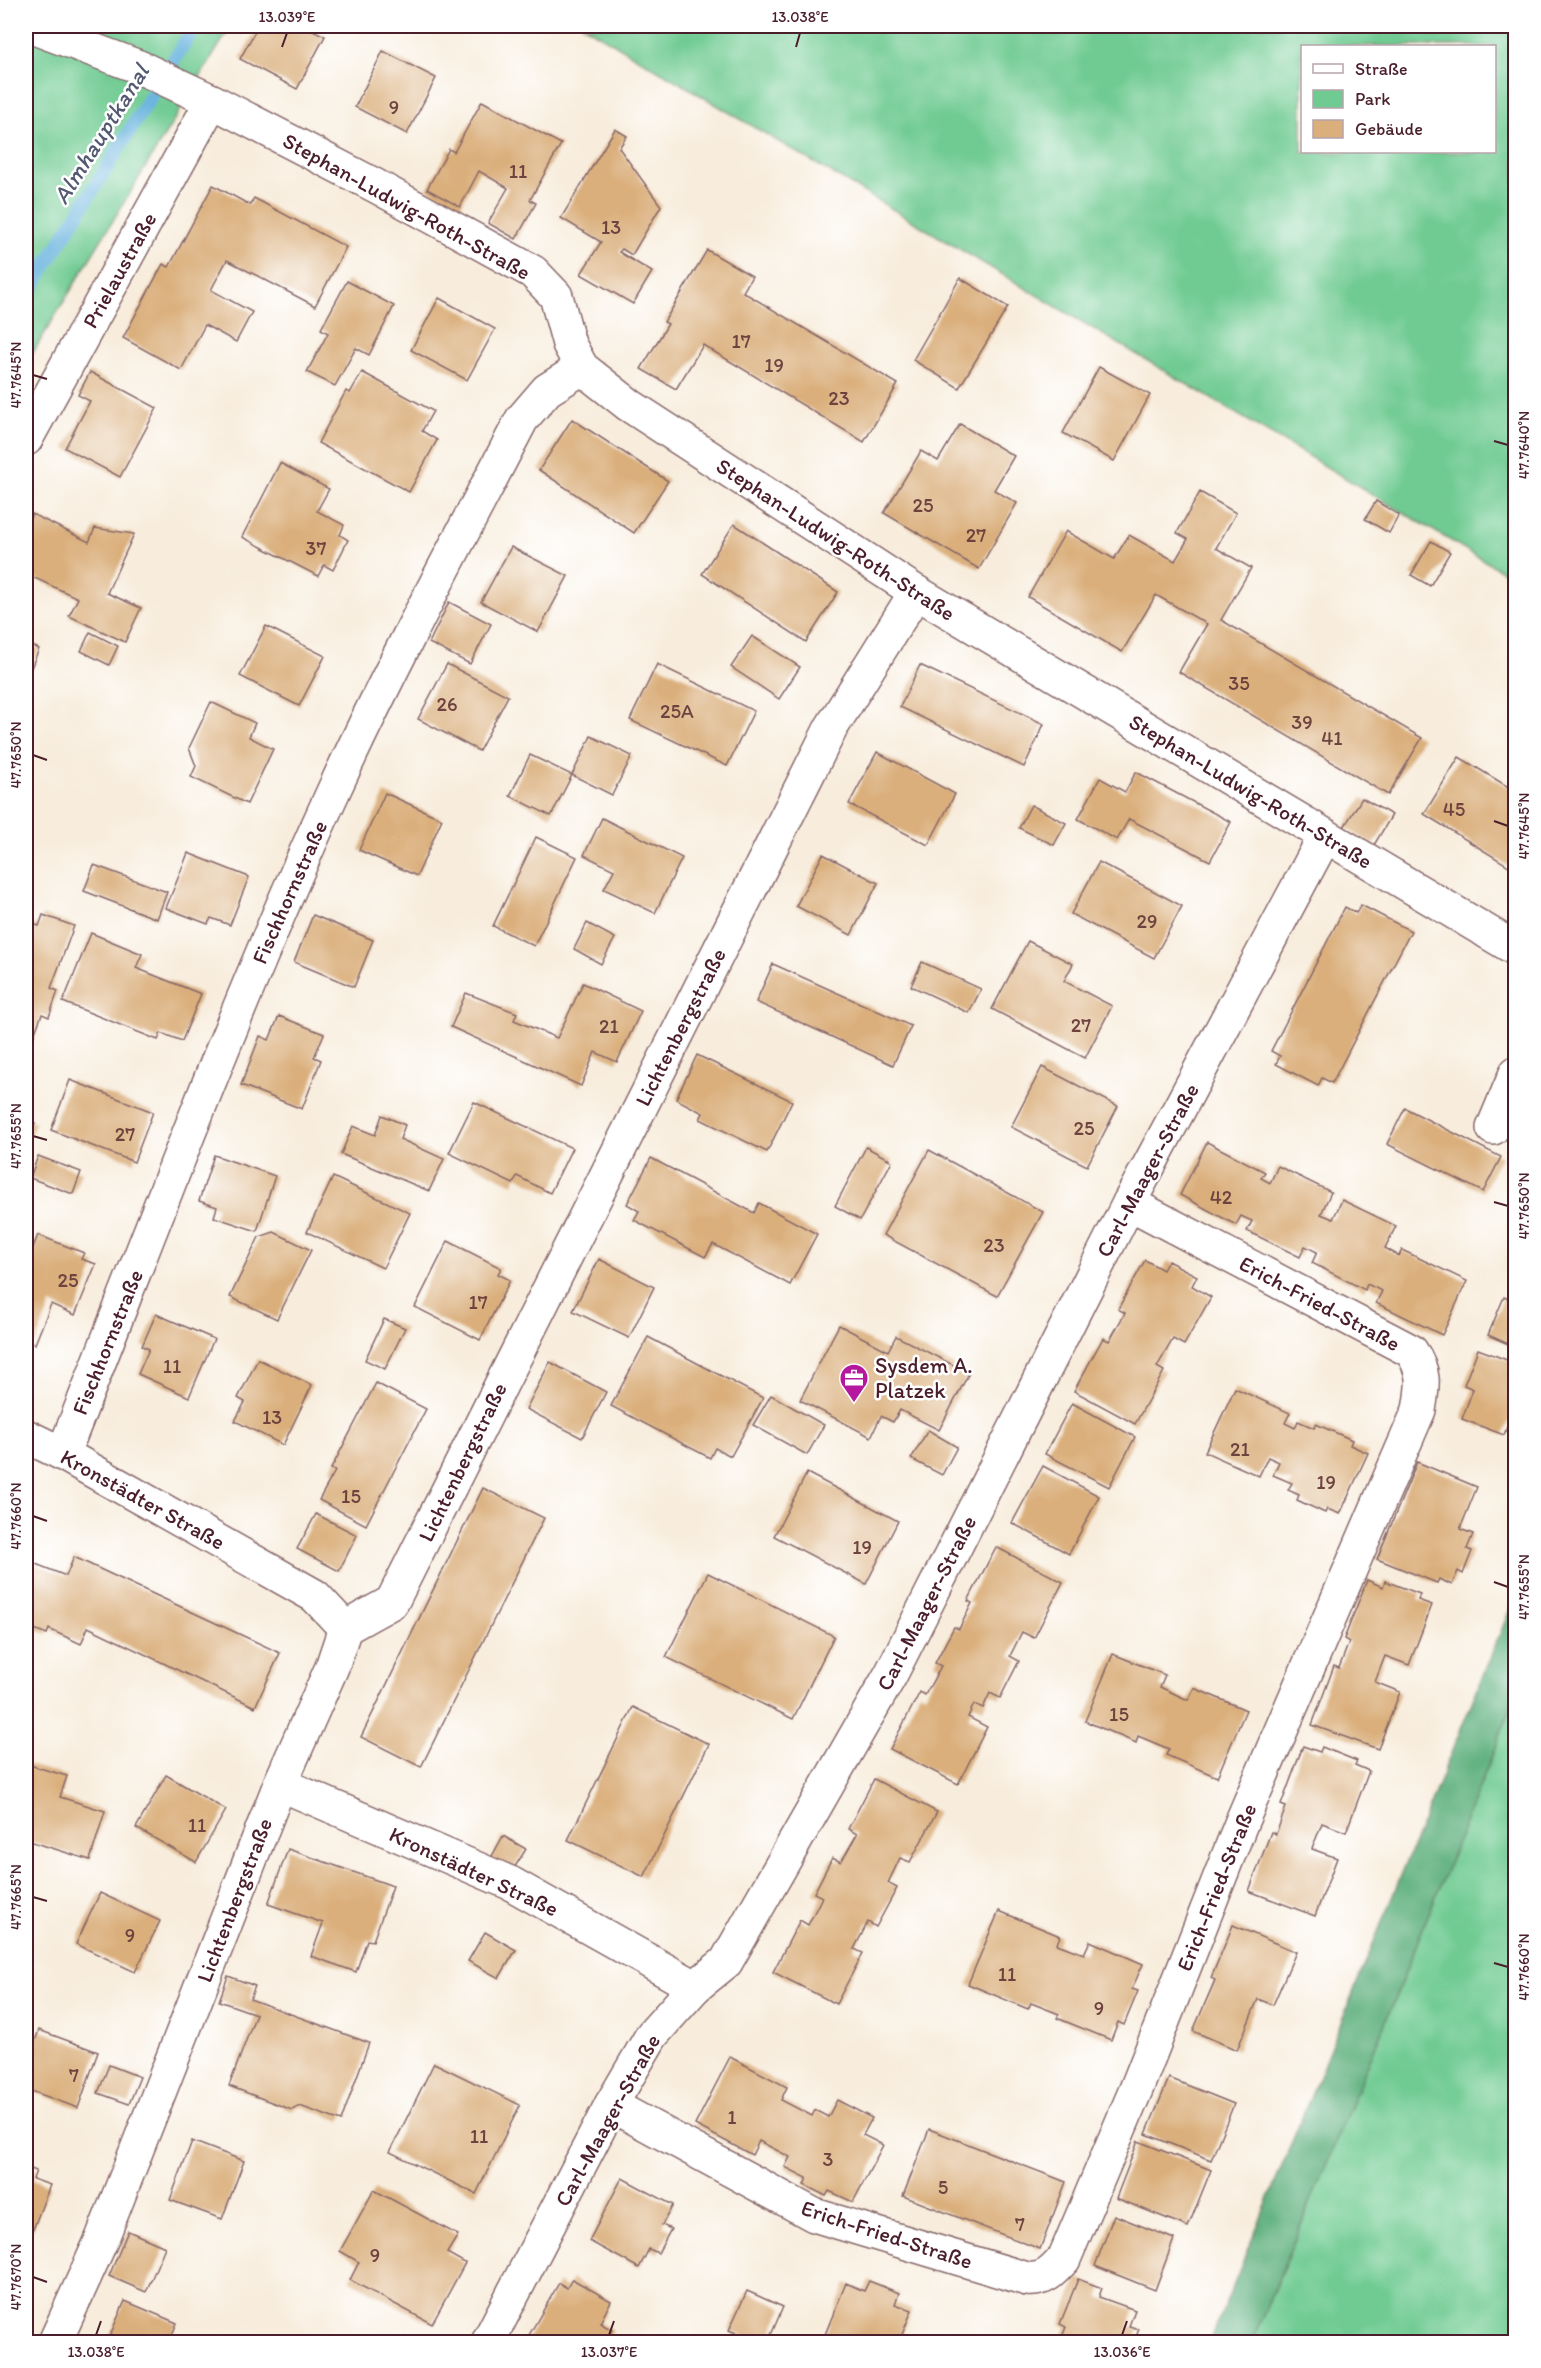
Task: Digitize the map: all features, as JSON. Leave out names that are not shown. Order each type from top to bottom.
[{"type":"street","name":"Stephan-Ludwig-Roth-Straße","points":[[28,26],[139,67],[206,99],[376,186],[533,272],[556,296],[569,344],[582,368],[629,405],[916,592],[1515,949]]},
{"type":"street","name":"Prielaustraße","points":[[26,439],[206,99]]},
{"type":"street","name":"Fischhornstraße","points":[[63,1454],[254,973],[334,789],[415,622],[522,419],[547,390],[582,368]]},
{"type":"street","name":"Lichtenbergstraße","points":[[55,2343],[101,2241],[280,1784],[332,1667],[345,1628],[392,1602],[831,728],[916,592]]},
{"type":"street","name":"Carl-Maager-Straße","points":[[488,2343],[611,2105],[652,2035],[695,1987],[726,1962],[891,1674],[1129,1203],[1325,836]]},
{"type":"street","points":[[1493,1128],[1515,1073]]},
{"type":"street","name":"Erich-Fried-Straße","points":[[611,2105],[814,2215],[1027,2279],[1038,2280],[1051,2274],[1064,2259],[1137,2087],[1242,1821],[1419,1410],[1423,1384],[1420,1364],[1411,1351],[1129,1203]]},
{"type":"street","name":"Kronstädter Straße","points":[[26,1436],[63,1454],[315,1596],[345,1628]]},
{"type":"street","name":"Kronstädter Straße","points":[[280,1784],[510,1883],[695,1987]]},
{"type":"green space","points":[[26,26],[231,26],[26,364]]},
{"type":"green space","points":[[584,26],[1515,26],[1515,579]]},
{"type":"green space","points":[[1515,1597],[1515,1698],[1383,2028],[1252,2342],[1210,2342]]},
{"type":"green space","points":[[1515,1698],[1515,2342],[1252,2342],[1383,2028]]},
{"type":"building","points":[[258,26],[305,26],[325,36],[297,89],[240,59]]},
{"type":"building","points":[[383,51],[436,78],[407,134],[355,107]]},
{"type":"building","points":[[482,101],[561,144],[530,200],[536,203],[516,239],[488,223],[508,188],[479,171],[460,207],[427,189],[449,149],[454,152]]},
{"type":"building","points":[[615,129],[627,136],[619,148],[661,206],[632,255],[622,249],[619,252],[652,272],[633,304],[581,274],[601,242],[561,218]]},
{"type":"building","points":[[213,185],[250,205],[254,198],[346,247],[315,306],[227,260],[211,290],[252,312],[236,342],[205,325],[181,370],[123,338],[163,264],[169,267]]},
{"type":"building","points":[[707,250],[752,276],[743,292],[898,384],[864,442],[703,345],[676,389],[641,369],[668,324],[664,322]]},
{"type":"building","points":[[960,278],[1008,307],[959,388],[913,360]]},
{"type":"building","points":[[347,281],[394,306],[369,355],[356,348],[335,386],[307,372],[328,333],[321,329]]},
{"type":"building","points":[[439,298],[495,329],[467,380],[411,350]]},
{"type":"building","points":[[1099,367],[1150,395],[1114,461],[1063,433]]},
{"type":"building","points":[[90,372],[157,408],[120,477],[65,448],[90,401],[78,395]]},
{"type":"building","points":[[362,372],[433,411],[422,431],[437,440],[409,492],[318,443],[346,391],[350,393]]},
{"type":"building","points":[[572,419],[668,481],[634,533],[539,470]]},
{"type":"building","points":[[960,424],[1014,456],[994,490],[1017,503],[979,569],[884,513],[921,451],[938,461]]},
{"type":"building","points":[[280,463],[329,489],[317,511],[344,525],[340,535],[348,540],[333,570],[324,565],[318,576],[242,537]]},
{"type":"building","points":[[1200,492],[1236,513],[1216,548],[1251,568],[1221,620],[1422,738],[1388,795],[1179,672],[1207,624],[1156,595],[1122,652],[1028,597],[1066,531],[1114,559],[1129,535],[1175,561],[1188,539],[1177,533]]},
{"type":"building","points":[[1376,501],[1399,515],[1389,533],[1365,519]]},
{"type":"building","points":[[32,514],[89,542],[95,528],[134,534],[107,593],[141,608],[125,642],[69,616],[78,598],[26,574],[26,527]]},
{"type":"building","points":[[734,524],[838,592],[806,642],[702,574]]},
{"type":"building","points":[[1431,541],[1450,552],[1430,586],[1411,575]]},
{"type":"building","points":[[511,547],[568,576],[538,632],[481,602]]},
{"type":"building","points":[[449,602],[491,624],[470,664],[429,643]]},
{"type":"building","points":[[266,626],[325,656],[299,706],[240,676]]},
{"type":"building","points":[[90,632],[118,646],[109,665],[81,651]]},
{"type":"building","points":[[752,636],[800,667],[779,699],[731,667]]},
{"type":"building","points":[[26,643],[39,649],[26,680]]},
{"type":"building","points":[[447,664],[508,696],[479,751],[418,719]]},
{"type":"building","points":[[657,664],[754,711],[727,766],[630,720]]},
{"type":"building","points":[[920,665],[1044,724],[1024,767],[900,707]]},
{"type":"building","points":[[211,702],[255,723],[249,737],[273,749],[247,804],[191,777],[196,766],[189,748]]},
{"type":"building","points":[[591,736],[632,756],[612,795],[572,775]]},
{"type":"building","points":[[877,752],[955,794],[928,845],[849,804]]},
{"type":"building","points":[[530,755],[572,775],[551,816],[510,796]]},
{"type":"building","points":[[1459,757],[1515,791],[1515,870],[1424,814]]},
{"type":"building","points":[[1136,772],[1231,822],[1210,861],[1129,819],[1117,840],[1078,819],[1100,778],[1125,792]]},
{"type":"building","points":[[385,793],[442,819],[417,876],[359,850]]},
{"type":"building","points":[[1362,798],[1392,815],[1374,845],[1344,827]]},
{"type":"building","points":[[1031,805],[1066,823],[1054,845],[1019,828]]},
{"type":"building","points":[[602,818],[682,858],[655,913],[604,889],[614,870],[584,855]]},
{"type":"building","points":[[536,837],[577,857],[534,946],[493,926]]},
{"type":"building","points":[[188,853],[249,877],[230,925],[211,918],[208,924],[166,908]]},
{"type":"building","points":[[823,854],[878,883],[851,935],[796,906]]},
{"type":"building","points":[[1099,862],[1182,906],[1154,958],[1071,914]]},
{"type":"building","points":[[94,865],[167,892],[157,919],[84,891]]},
{"type":"building","points":[[1361,905],[1411,931],[1332,1083],[1322,1078],[1318,1086],[1276,1064],[1280,1056],[1271,1051],[1345,907],[1356,913]]},
{"type":"building","points":[[43,915],[74,926],[51,988],[58,991],[49,1017],[42,1014],[26,1057],[26,921],[39,926]]},
{"type":"building","points":[[313,915],[373,940],[354,987],[294,962]]},
{"type":"building","points":[[587,923],[615,938],[601,964],[574,949]]},
{"type":"building","points":[[91,933],[142,954],[136,968],[201,994],[182,1041],[161,1033],[158,1040],[63,1002]]},
{"type":"building","points":[[1028,941],[1073,964],[1064,981],[1112,1006],[1085,1058],[992,1009]]},
{"type":"building","points":[[922,962],[981,989],[969,1013],[911,986]]},
{"type":"building","points":[[773,964],[911,1026],[893,1065],[756,1002]]},
{"type":"building","points":[[583,983],[641,1011],[617,1062],[595,1052],[581,1086],[451,1027],[466,993],[517,1013],[514,1020],[557,1038]]},
{"type":"building","points":[[279,1016],[324,1034],[314,1057],[321,1060],[302,1109],[241,1085],[260,1036],[269,1040]]},
{"type":"building","points":[[697,1055],[792,1101],[767,1152],[700,1119],[703,1113],[676,1099]]},
{"type":"building","points":[[1042,1067],[1118,1106],[1087,1166],[1011,1127]]},
{"type":"building","points":[[70,1080],[153,1112],[134,1162],[51,1130]]},
{"type":"building","points":[[474,1102],[572,1148],[550,1193],[517,1176],[513,1184],[449,1153]]},
{"type":"building","points":[[1405,1108],[1501,1157],[1483,1192],[1387,1144]]},
{"type":"building","points":[[382,1115],[405,1125],[400,1139],[444,1159],[429,1191],[341,1154],[353,1126],[375,1135]]},
{"type":"building","points":[[26,1119],[35,1123],[26,1148]]},
{"type":"building","points":[[1207,1142],[1265,1172],[1261,1178],[1270,1183],[1278,1166],[1331,1192],[1321,1214],[1333,1219],[1342,1200],[1396,1226],[1385,1248],[1399,1256],[1402,1250],[1467,1281],[1442,1335],[1376,1303],[1382,1291],[1367,1284],[1365,1290],[1312,1263],[1317,1252],[1305,1246],[1300,1257],[1247,1231],[1252,1221],[1241,1216],[1236,1225],[1180,1195]]},
{"type":"building","points":[[866,1147],[892,1161],[860,1220],[835,1206]]},
{"type":"building","points":[[929,1150],[1043,1212],[997,1296],[883,1235]]},
{"type":"building","points":[[214,1155],[275,1176],[257,1231],[214,1217],[217,1207],[199,1201]]},
{"type":"building","points":[[38,1156],[81,1172],[73,1194],[30,1178]]},
{"type":"building","points":[[651,1158],[754,1213],[759,1203],[817,1234],[790,1285],[713,1244],[705,1257],[634,1220],[639,1211],[627,1204]]},
{"type":"building","points":[[333,1177],[410,1213],[383,1268],[307,1232]]},
{"type":"building","points":[[274,1232],[311,1250],[277,1319],[230,1297],[259,1237]]},
{"type":"building","points":[[38,1235],[84,1253],[81,1259],[96,1264],[75,1315],[51,1304],[35,1344],[26,1339],[26,1265]]},
{"type":"building","points":[[448,1241],[501,1268],[498,1274],[510,1280],[480,1340],[415,1307]]},
{"type":"building","points":[[599,1259],[654,1287],[629,1338],[573,1311]]},
{"type":"building","points":[[1145,1260],[1163,1270],[1168,1261],[1197,1276],[1192,1286],[1211,1297],[1184,1345],[1173,1339],[1157,1367],[1164,1371],[1135,1424],[1074,1391],[1103,1338],[1109,1341],[1125,1313],[1118,1309]]},
{"type":"building","points":[[1504,1297],[1515,1302],[1515,1347],[1488,1335]]},
{"type":"building","points":[[156,1314],[214,1339],[189,1397],[138,1374],[149,1349],[142,1346]]},
{"type":"building","points":[[384,1319],[405,1328],[385,1369],[365,1360]]},
{"type":"building","points":[[839,1325],[888,1351],[896,1336],[969,1373],[939,1430],[900,1410],[893,1422],[881,1416],[871,1437],[800,1400]]},
{"type":"building","points":[[648,1337],[763,1398],[731,1456],[715,1448],[710,1458],[611,1406]]},
{"type":"building","points":[[1478,1349],[1515,1363],[1515,1405],[1504,1435],[1462,1419],[1473,1389],[1464,1385]]},
{"type":"building","points":[[258,1359],[312,1385],[283,1445],[235,1421],[245,1402],[238,1398]]},
{"type":"building","points":[[550,1362],[606,1392],[582,1438],[526,1409]]},
{"type":"building","points":[[376,1383],[426,1409],[366,1525],[319,1500],[335,1471],[331,1469]]},
{"type":"building","points":[[1235,1388],[1290,1413],[1285,1423],[1295,1428],[1298,1421],[1314,1428],[1316,1424],[1352,1440],[1350,1445],[1368,1453],[1340,1514],[1327,1509],[1325,1513],[1297,1500],[1299,1495],[1288,1490],[1292,1483],[1273,1475],[1279,1462],[1268,1457],[1259,1476],[1205,1452]]},
{"type":"building","points":[[771,1395],[824,1425],[807,1455],[753,1425]]},
{"type":"building","points":[[1072,1403],[1135,1437],[1109,1487],[1045,1454]]},
{"type":"building","points":[[928,1430],[957,1447],[942,1475],[911,1459]]},
{"type":"building","points":[[1417,1462],[1477,1487],[1460,1529],[1473,1534],[1467,1549],[1472,1551],[1463,1574],[1458,1571],[1452,1585],[1439,1579],[1437,1583],[1377,1559]]},
{"type":"building","points":[[1043,1466],[1099,1496],[1069,1554],[1012,1523]]},
{"type":"building","points":[[807,1473],[898,1521],[866,1584],[774,1536]]},
{"type":"building","points":[[483,1488],[544,1518],[421,1767],[361,1737]]},
{"type":"building","points":[[316,1514],[357,1535],[339,1571],[297,1549]]},
{"type":"building","points":[[996,1547],[1063,1582],[1034,1638],[1022,1632],[1010,1656],[1019,1661],[1000,1698],[990,1693],[983,1708],[974,1704],[968,1717],[987,1727],[958,1784],[890,1749],[920,1692],[925,1695],[941,1666],[935,1663],[954,1627],[959,1629],[972,1603],[968,1601]]},
{"type":"building","points":[[74,1557],[280,1653],[255,1707],[88,1627],[81,1644],[49,1629],[47,1634],[26,1626],[26,1560],[66,1576]]},
{"type":"building","points":[[708,1573],[834,1636],[793,1719],[666,1657]]},
{"type":"building","points":[[1367,1580],[1383,1587],[1385,1581],[1420,1594],[1418,1600],[1432,1605],[1409,1665],[1385,1656],[1375,1682],[1400,1692],[1378,1749],[1312,1725],[1334,1666],[1339,1668],[1349,1642],[1344,1639]]},
{"type":"building","points":[[1113,1654],[1165,1675],[1160,1687],[1188,1700],[1194,1688],[1246,1710],[1217,1777],[1166,1755],[1169,1749],[1138,1736],[1136,1743],[1085,1721]]},
{"type":"building","points":[[633,1707],[709,1744],[644,1877],[568,1840]]},
{"type":"building","points":[[1303,1746],[1320,1752],[1322,1747],[1357,1761],[1355,1765],[1369,1771],[1346,1832],[1322,1823],[1312,1849],[1337,1858],[1315,1916],[1249,1891],[1271,1832],[1276,1834],[1286,1807],[1281,1805]]},
{"type":"building","points":[[26,1764],[67,1776],[60,1797],[105,1811],[90,1860],[26,1840]]},
{"type":"building","points":[[166,1775],[226,1810],[196,1862],[136,1828]]},
{"type":"building","points":[[874,1779],[937,1812],[910,1862],[900,1858],[888,1883],[897,1888],[876,1927],[868,1922],[854,1949],[863,1953],[836,2004],[773,1972],[800,1920],[808,1925],[822,1897],[814,1893],[832,1858],[841,1862],[857,1834],[848,1829]]},
{"type":"building","points":[[503,1836],[526,1849],[513,1870],[491,1858]]},
{"type":"building","points":[[288,1849],[393,1886],[373,1941],[367,1940],[356,1972],[311,1956],[323,1923],[268,1904]]},
{"type":"building","points":[[100,1893],[160,1921],[135,1972],[76,1944]]},
{"type":"building","points":[[999,1911],[1060,1936],[1057,1944],[1084,1954],[1090,1941],[1143,1964],[1132,1989],[1138,1991],[1124,2025],[1118,2022],[1111,2040],[1057,2018],[1059,2014],[1031,2003],[1028,2009],[968,1984]]},
{"type":"building","points":[[1233,1925],[1296,1952],[1273,2005],[1258,1999],[1237,2050],[1193,2031],[1215,1980],[1211,1978]]},
{"type":"building","points":[[485,1932],[516,1950],[499,1978],[468,1961]]},
{"type":"building","points":[[228,1976],[255,1986],[250,1999],[369,2043],[341,2121],[300,2106],[292,2110],[229,2086],[256,2014],[219,2001]]},
{"type":"building","points":[[39,2030],[98,2052],[78,2108],[26,2089],[26,2067]]},
{"type":"building","points":[[730,2057],[787,2087],[781,2100],[812,2116],[815,2110],[828,2117],[837,2100],[872,2118],[863,2135],[883,2145],[853,2202],[829,2191],[826,2196],[804,2185],[807,2178],[785,2167],[790,2157],[759,2141],[752,2155],[695,2125]]},
{"type":"building","points":[[434,2063],[520,2105],[476,2194],[390,2152]]},
{"type":"building","points":[[109,2065],[140,2077],[129,2104],[98,2093]]},
{"type":"building","points":[[1169,2078],[1234,2104],[1211,2160],[1146,2134]]},
{"type":"building","points":[[929,2129],[1066,2182],[1040,2249],[903,2196]]},
{"type":"building","points":[[192,2141],[244,2161],[222,2219],[170,2200]]},
{"type":"building","points":[[1138,2141],[1211,2170],[1188,2227],[1116,2198]]},
{"type":"building","points":[[26,2167],[36,2171],[33,2179],[50,2185],[29,2240],[26,2238]]},
{"type":"building","points":[[622,2178],[673,2205],[662,2225],[671,2229],[658,2253],[649,2249],[639,2268],[589,2241]]},
{"type":"building","points":[[374,2190],[458,2235],[447,2253],[465,2263],[432,2324],[350,2280],[359,2262],[340,2251]]},
{"type":"building","points":[[1114,2215],[1174,2239],[1155,2290],[1095,2266]]},
{"type":"building","points":[[128,2231],[165,2247],[146,2292],[109,2276]]},
{"type":"building","points":[[572,2279],[611,2301],[600,2323],[612,2330],[606,2342],[525,2342],[559,2283],[567,2288]]},
{"type":"building","points":[[1078,2279],[1102,2288],[1099,2297],[1135,2310],[1129,2326],[1139,2329],[1134,2342],[1060,2342],[1066,2327],[1060,2324]]},
{"type":"building","points":[[869,2281],[899,2293],[895,2304],[912,2310],[899,2342],[829,2342],[830,2340],[824,2337],[846,2283],[864,2291]]},
{"type":"building","points":[[747,2291],[783,2307],[768,2342],[756,2342],[729,2330]]},
{"type":"building","points":[[125,2301],[177,2323],[169,2342],[107,2342]]},
{"type":"waterway","name":"Almhauptkanal","points":[[26,297],[195,26]]},
{"type":"place","name":"Sysdem A. Platzek","points":[[854,1404]]}]
